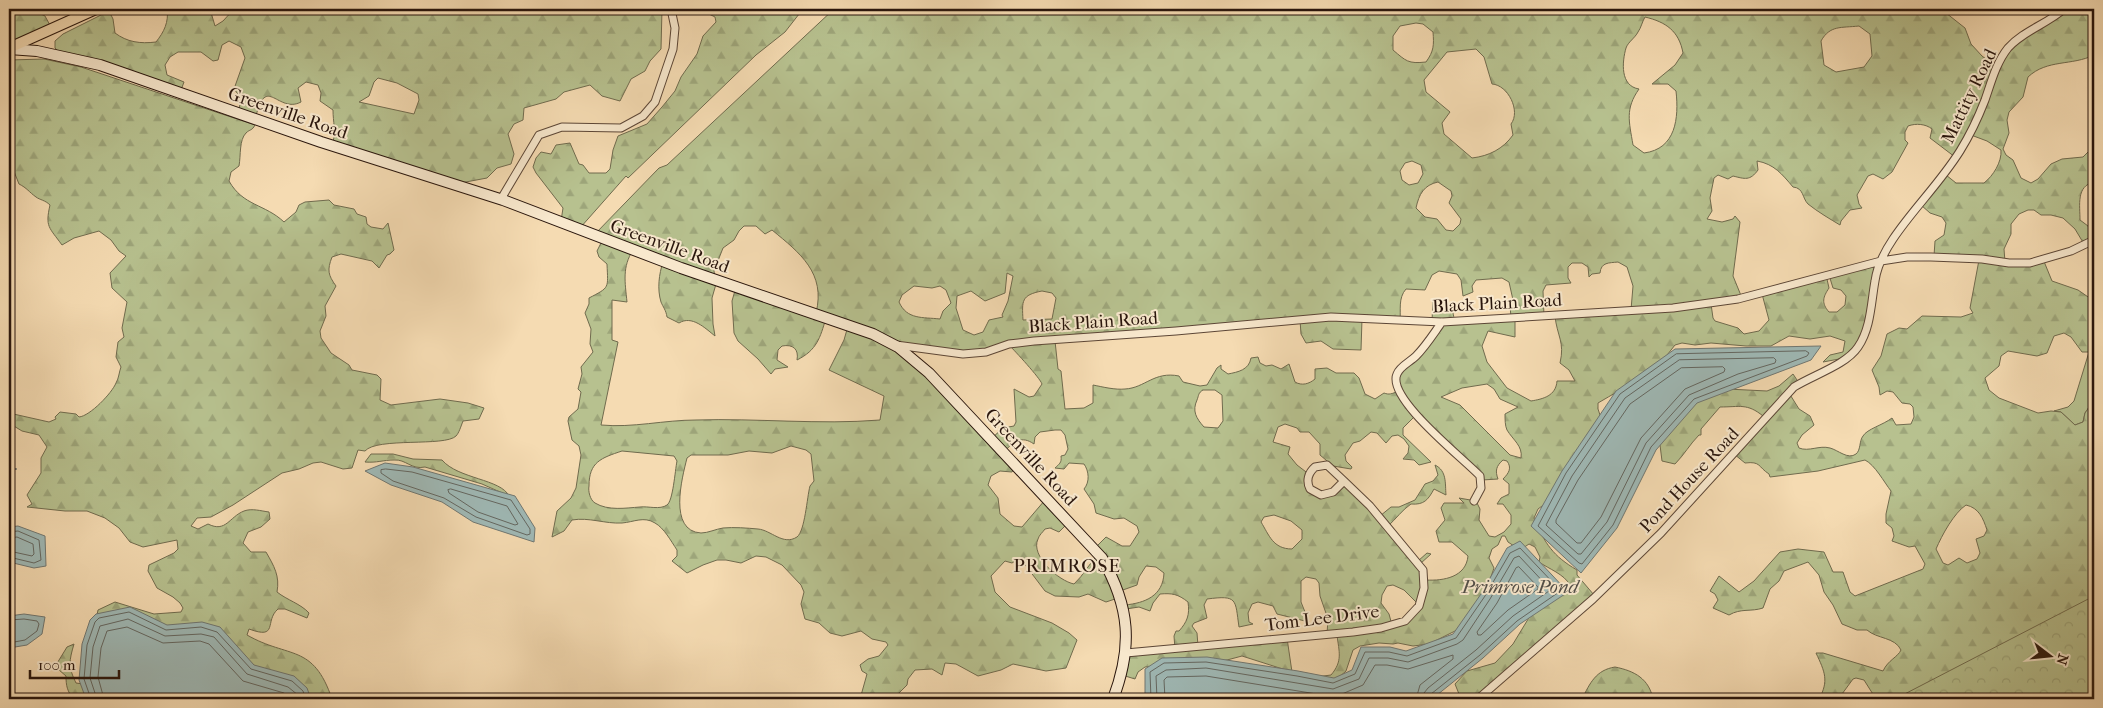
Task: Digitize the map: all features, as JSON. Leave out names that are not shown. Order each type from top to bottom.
[{"type":"main road","points":[[9,48],[96,9]]},
{"type":"main road","name":"Greenville Road","points":[[9,48],[37,51],[100,66],[322,142],[501,199],[681,268],[859,328],[894,345],[929,373],[1102,558],[1112,575],[1124,608],[1127,632],[1124,665],[1113,699]]},
{"type":"street","points":[[501,199],[540,135],[562,127],[621,128],[643,116],[655,102],[673,49],[675,28],[671,9]]},
{"type":"street","name":"Mattity Road","points":[[1881,261],[1893,239],[1960,152],[1975,125],[1992,78],[2008,48],[2064,9]]},
{"type":"street","name":"Black Plain Road","points":[[894,345],[963,354],[986,352],[1009,344],[1034,341],[1331,317],[1442,322],[1696,306],[1738,299],[1881,261],[1906,257],[1931,257],[2030,263],[2071,251],[2094,240]]},
{"type":"street","name":"Pond House Road","points":[[1478,699],[1593,599],[1661,534],[1794,387],[1810,376],[1842,362],[1858,347],[1873,302],[1875,280],[1881,261]]},
{"type":"street","points":[[1442,322],[1417,354],[1402,367],[1396,376],[1396,388],[1406,405],[1480,476],[1481,488],[1474,501]]},
{"type":"street","name":"Tom Lee Drive","points":[[1126,653],[1353,632],[1381,628],[1405,620],[1419,606],[1424,588],[1423,570],[1370,506],[1344,481],[1327,465],[1315,467],[1310,472],[1308,483],[1310,489],[1324,496],[1333,492],[1344,481]]},
{"type":"green space","points":[[9,9],[37,9],[39,13],[45,16],[51,27],[9,43]]},
{"type":"green space","points":[[167,9],[210,9],[215,26],[223,21],[234,9],[662,9],[661,49],[650,61],[645,71],[631,79],[620,101],[602,96],[590,85],[564,92],[556,99],[524,108],[523,120],[514,124],[508,134],[514,154],[511,164],[497,168],[487,178],[455,184],[333,142],[333,110],[320,101],[321,93],[318,85],[306,82],[298,88],[301,102],[286,103],[269,96],[264,98],[260,104],[256,116],[239,110],[241,98],[234,89],[245,58],[241,47],[229,41],[222,45],[218,60],[213,61],[201,52],[178,52],[170,57],[165,65],[167,75],[184,82],[181,90],[58,51],[55,48],[55,41],[63,34],[109,11],[113,19],[115,33],[134,42],[156,42],[165,27]],"holes":[[[378,78],[397,83],[418,94],[419,100],[414,114],[359,102],[369,96],[374,82]]]},
{"type":"green space","points":[[699,9],[803,9],[785,32],[756,55],[628,178],[626,176],[580,228],[561,221],[563,208],[536,173],[533,167],[536,158],[541,152],[551,154],[556,145],[570,143],[579,164],[583,165],[589,173],[606,173],[610,169],[613,150],[618,136],[647,124],[662,107],[675,91],[681,77],[697,54],[703,36],[716,22],[715,17]]},
{"type":"green space","points":[[834,9],[1941,9],[1965,28],[1971,44],[1982,56],[1998,68],[2013,45],[2061,9],[2083,9],[2094,14],[2094,55],[2077,61],[2051,65],[2035,71],[2028,77],[2023,97],[2009,112],[2007,120],[2009,133],[2003,149],[2006,155],[2013,160],[2021,178],[2031,183],[2038,179],[2051,164],[2062,159],[2083,157],[2094,146],[2094,182],[2084,188],[2080,197],[2080,220],[2088,226],[2094,239],[2084,244],[2075,229],[2063,218],[2041,215],[2034,210],[2028,210],[2019,214],[2011,224],[2011,234],[2004,249],[2005,262],[2043,259],[2052,281],[2078,290],[2094,301],[2094,355],[2089,352],[2082,352],[2071,337],[2064,333],[2054,336],[2047,353],[2037,356],[2008,351],[2001,356],[1999,366],[1985,378],[1989,390],[1999,398],[2038,413],[2061,412],[2075,425],[2083,422],[2085,413],[2094,400],[2094,699],[1876,699],[1864,680],[1856,678],[1853,679],[1842,694],[1843,699],[1819,699],[1824,687],[1825,676],[1816,653],[1823,653],[1883,671],[1901,650],[1890,640],[1867,630],[1857,630],[1842,624],[1824,592],[1819,575],[1808,562],[1784,571],[1779,581],[1770,589],[1763,608],[1729,615],[1713,608],[1718,600],[1715,594],[1710,591],[1719,576],[1739,592],[1754,581],[1780,552],[1798,549],[1824,552],[1833,572],[1843,572],[1850,592],[1855,596],[1923,569],[1925,564],[1915,546],[1909,547],[1892,541],[1894,536],[1892,528],[1886,523],[1891,491],[1876,470],[1865,460],[1818,471],[1770,477],[1757,464],[1745,463],[1734,454],[1763,416],[1748,407],[1720,407],[1701,429],[1701,435],[1696,438],[1675,464],[1662,461],[1660,445],[1680,415],[1693,401],[1727,389],[1767,391],[1779,386],[1793,374],[1799,383],[1789,393],[1799,409],[1810,416],[1814,425],[1802,435],[1797,443],[1799,448],[1826,447],[1853,456],[1858,452],[1863,436],[1872,429],[1892,418],[1896,425],[1911,424],[1914,417],[1913,407],[1910,404],[1902,403],[1893,392],[1887,391],[1880,395],[1872,370],[1881,356],[1887,334],[1899,328],[1907,329],[1922,316],[1961,317],[1973,313],[1970,308],[1979,260],[1934,256],[1935,241],[1944,235],[1946,223],[1942,217],[1930,213],[1921,205],[1946,175],[1956,183],[1984,183],[1994,173],[2000,159],[2001,150],[1987,141],[1971,135],[1955,157],[1930,138],[1932,129],[1930,127],[1921,124],[1908,126],[1905,132],[1905,140],[1908,143],[1892,172],[1883,179],[1873,174],[1868,176],[1857,195],[1862,208],[1850,210],[1840,225],[1808,204],[1799,189],[1793,187],[1777,170],[1763,162],[1757,161],[1758,170],[1750,178],[1733,176],[1728,179],[1718,175],[1714,178],[1710,198],[1712,211],[1707,219],[1722,222],[1733,219],[1735,216],[1740,222],[1733,276],[1742,298],[1711,304],[1715,321],[1738,328],[1744,334],[1759,331],[1769,320],[1762,294],[1826,275],[1829,288],[1824,297],[1824,303],[1829,312],[1837,312],[1845,305],[1846,296],[1841,290],[1833,288],[1829,275],[1881,261],[1859,346],[1841,362],[1839,359],[1823,362],[1830,355],[1843,352],[1845,341],[1830,336],[1810,339],[1789,336],[1771,346],[1711,343],[1695,345],[1682,343],[1675,345],[1650,371],[1598,403],[1602,421],[1573,483],[1538,509],[1534,518],[1551,548],[1562,560],[1577,570],[1577,575],[1594,595],[1490,692],[1498,699],[1461,699],[1455,684],[1467,671],[1495,663],[1513,644],[1533,611],[1549,599],[1568,589],[1570,585],[1560,575],[1539,562],[1540,557],[1535,547],[1529,544],[1520,550],[1508,542],[1505,536],[1502,536],[1498,545],[1492,549],[1489,558],[1494,568],[1487,588],[1459,629],[1429,644],[1413,646],[1398,643],[1379,643],[1360,646],[1353,650],[1346,671],[1337,679],[1308,678],[1331,675],[1339,661],[1337,635],[1327,634],[1328,619],[1320,596],[1319,583],[1316,579],[1306,577],[1301,581],[1301,602],[1309,622],[1277,614],[1273,606],[1258,602],[1252,604],[1248,613],[1249,622],[1253,624],[1239,627],[1237,610],[1233,601],[1217,598],[1207,599],[1204,605],[1207,618],[1194,623],[1192,626],[1197,633],[1198,646],[1287,638],[1292,672],[1242,656],[1227,660],[1145,667],[1138,672],[1135,679],[1122,675],[1127,654],[1175,649],[1174,636],[1176,631],[1179,631],[1184,624],[1189,611],[1188,602],[1181,597],[1171,594],[1160,594],[1150,611],[1139,607],[1126,609],[1125,605],[1152,597],[1163,581],[1164,573],[1156,567],[1146,566],[1139,577],[1137,585],[1120,591],[1121,597],[1106,602],[1088,594],[1079,597],[1055,596],[1045,591],[1020,558],[1012,563],[1005,561],[991,576],[995,592],[1010,607],[1052,623],[1077,640],[1066,668],[1046,671],[1013,664],[1001,670],[978,676],[956,664],[945,663],[942,675],[932,669],[915,670],[908,679],[907,685],[893,699],[860,699],[867,674],[862,671],[860,665],[868,659],[879,656],[888,645],[886,642],[872,639],[861,631],[842,636],[830,633],[819,623],[805,619],[801,604],[804,592],[801,585],[782,565],[766,557],[756,556],[741,563],[717,560],[687,573],[672,561],[677,556],[677,550],[667,535],[658,525],[647,520],[616,523],[585,519],[572,520],[564,531],[552,537],[557,511],[571,498],[576,488],[581,455],[579,446],[572,440],[568,421],[569,417],[578,409],[581,392],[578,389],[582,374],[581,367],[593,352],[590,344],[591,329],[585,313],[589,304],[589,298],[601,292],[607,283],[607,264],[599,257],[597,251],[603,239],[595,234],[659,168],[667,165]],"holes":[[[1645,17],[1665,25],[1675,33],[1683,53],[1675,65],[1652,84],[1668,84],[1676,91],[1677,112],[1673,131],[1663,145],[1655,150],[1644,153],[1633,145],[1629,122],[1630,109],[1639,89],[1628,83],[1623,66],[1626,48],[1640,29]],[[1416,23],[1423,24],[1433,32],[1433,48],[1426,62],[1415,63],[1408,61],[1393,50],[1393,36],[1400,26]],[[1859,26],[1870,34],[1872,56],[1864,67],[1836,72],[1824,65],[1821,41],[1828,32],[1841,27]],[[1476,49],[1484,57],[1492,84],[1498,85],[1503,89],[1514,106],[1514,119],[1511,124],[1513,135],[1495,151],[1484,156],[1472,158],[1444,134],[1442,123],[1450,112],[1426,92],[1424,80],[1447,52]],[[1412,161],[1421,165],[1423,174],[1418,183],[1409,185],[1402,180],[1400,171],[1405,163]],[[1438,182],[1451,191],[1452,196],[1449,203],[1461,219],[1460,224],[1453,231],[1446,230],[1437,219],[1425,217],[1416,208],[1419,198],[1426,188]],[[744,226],[756,226],[765,234],[772,230],[792,247],[801,256],[814,275],[818,299],[816,313],[736,287],[732,301],[734,333],[738,341],[771,374],[775,369],[788,367],[777,360],[778,350],[782,346],[789,346],[796,350],[797,360],[804,356],[817,343],[826,318],[848,326],[844,340],[829,370],[884,396],[880,420],[834,422],[696,420],[613,426],[601,425],[618,342],[612,340],[612,300],[627,302],[626,269],[633,250],[663,262],[659,292],[667,317],[679,323],[693,321],[703,326],[715,336],[712,298],[716,284],[714,271],[723,248],[734,240]],[[1618,262],[1627,267],[1633,286],[1631,310],[1555,316],[1562,350],[1560,363],[1569,370],[1575,381],[1557,381],[1554,390],[1548,396],[1531,401],[1507,388],[1487,362],[1482,346],[1488,331],[1515,337],[1515,320],[1544,316],[1543,291],[1546,285],[1571,283],[1568,278],[1568,267],[1572,263],[1582,263],[1588,267],[1589,277],[1592,274],[1600,273],[1602,267],[1606,264]],[[1439,271],[1457,274],[1461,280],[1463,296],[1473,292],[1472,286],[1476,280],[1502,278],[1509,282],[1513,300],[1510,305],[1511,318],[1454,321],[1453,312],[1449,305],[1442,301],[1433,300],[1432,321],[1441,325],[1397,377],[1398,391],[1391,394],[1384,393],[1375,399],[1365,394],[1359,378],[1354,373],[1336,373],[1327,368],[1315,369],[1315,379],[1308,383],[1300,384],[1295,382],[1289,364],[1281,369],[1272,365],[1266,366],[1260,363],[1258,357],[1251,358],[1245,368],[1228,374],[1221,369],[1221,365],[1217,368],[1207,385],[1200,386],[1183,382],[1179,376],[1170,375],[1125,389],[1093,385],[1093,403],[1084,408],[1065,409],[1061,371],[1058,369],[1055,341],[1300,320],[1301,334],[1306,343],[1321,341],[1333,349],[1361,350],[1362,319],[1400,320],[1403,293],[1406,289],[1425,290],[1432,275]],[[1007,273],[1013,276],[1003,317],[989,320],[983,332],[974,335],[963,330],[956,308],[957,296],[971,291],[985,301],[1005,293]],[[914,286],[932,288],[940,286],[946,290],[951,303],[943,311],[940,319],[911,315],[902,308],[899,302],[902,295]],[[1042,291],[1052,293],[1056,298],[1052,319],[1023,320],[1023,304],[1026,297]],[[1009,345],[1042,384],[1034,396],[1029,397],[1014,389],[1016,422],[1014,426],[1003,428],[992,438],[900,346],[981,352]],[[1487,384],[1494,389],[1500,399],[1518,407],[1505,414],[1506,428],[1519,447],[1521,458],[1510,455],[1460,405],[1441,397],[1462,388]],[[1203,390],[1215,390],[1222,395],[1223,421],[1218,428],[1204,427],[1197,417],[1195,408],[1199,394]],[[1416,415],[1482,480],[1498,479],[1496,471],[1503,460],[1507,461],[1509,466],[1507,475],[1503,479],[1509,484],[1509,494],[1501,498],[1497,504],[1503,504],[1511,515],[1511,524],[1504,532],[1495,537],[1489,536],[1479,520],[1480,509],[1476,501],[1459,498],[1464,503],[1444,503],[1441,508],[1445,520],[1436,531],[1439,542],[1452,542],[1468,556],[1463,569],[1459,573],[1440,580],[1426,580],[1420,564],[1431,554],[1427,553],[1418,561],[1388,526],[1411,504],[1419,504],[1425,501],[1434,489],[1446,495],[1445,478],[1439,468],[1435,465],[1438,475],[1433,481],[1425,484],[1415,500],[1399,507],[1391,507],[1380,516],[1343,483],[1326,496],[1309,485],[1310,475],[1297,465],[1288,454],[1290,447],[1273,442],[1278,427],[1285,424],[1297,428],[1300,432],[1309,432],[1320,444],[1320,455],[1333,466],[1351,469],[1352,467],[1346,461],[1345,455],[1353,443],[1360,441],[1371,432],[1377,433],[1386,443],[1392,436],[1398,435],[1409,446],[1408,453],[1403,459],[1414,460],[1419,465],[1431,462],[1403,435],[1403,428]],[[1061,430],[1065,435],[1068,449],[1065,455],[1061,456],[1061,462],[1055,468],[1064,469],[1069,463],[1084,464],[1088,477],[1084,489],[1094,504],[1096,513],[1114,519],[1124,518],[1137,526],[1139,532],[1130,546],[1122,546],[1106,537],[1095,548],[1099,554],[1074,584],[1061,578],[1047,567],[1038,553],[1037,546],[1039,538],[1045,529],[1050,528],[1059,532],[1069,522],[1045,500],[1022,527],[1014,526],[1000,514],[998,498],[988,485],[991,476],[1000,471],[1012,472],[1016,466],[1004,451],[1018,441],[1029,441],[1034,444],[1035,437],[1040,432]],[[791,446],[806,450],[811,454],[814,481],[810,486],[804,521],[800,534],[797,537],[787,540],[763,530],[740,528],[723,528],[701,533],[691,530],[684,523],[680,502],[682,478],[687,458],[691,455],[728,455],[749,451],[772,453]],[[622,451],[674,456],[677,461],[669,502],[667,505],[654,508],[600,506],[593,502],[589,493],[591,471],[598,462]],[[1966,505],[1974,508],[1980,514],[1987,530],[1984,536],[1976,539],[1980,553],[1977,559],[1967,563],[1959,558],[1948,565],[1943,563],[1936,549],[1957,513]],[[1274,515],[1291,521],[1302,530],[1302,539],[1292,549],[1280,547],[1261,522],[1264,517]],[[1393,585],[1404,590],[1418,604],[1406,621],[1392,625],[1389,614],[1381,603],[1382,595],[1387,586]]]},
{"type":"green space","points":[[44,59],[81,67],[255,125],[244,136],[241,144],[239,166],[231,172],[229,181],[241,195],[284,222],[296,212],[299,205],[305,202],[329,200],[334,205],[354,209],[357,214],[366,217],[367,224],[371,227],[383,229],[388,223],[394,250],[387,255],[379,268],[372,261],[341,254],[332,257],[329,272],[336,286],[325,306],[326,316],[320,331],[321,338],[331,353],[349,365],[352,370],[377,375],[381,379],[380,400],[391,405],[440,399],[468,403],[484,408],[479,419],[463,421],[457,435],[449,439],[383,444],[365,451],[358,450],[352,468],[343,469],[321,462],[282,473],[211,517],[197,518],[191,526],[198,529],[208,524],[219,527],[247,510],[269,512],[270,519],[261,527],[248,532],[243,543],[251,552],[266,552],[277,576],[277,592],[309,613],[307,618],[285,609],[278,609],[274,614],[268,631],[258,632],[249,629],[247,635],[308,660],[325,681],[332,699],[74,699],[67,688],[66,676],[56,665],[67,647],[74,644],[70,660],[72,673],[76,683],[83,684],[98,610],[115,602],[154,614],[181,612],[183,608],[173,597],[157,588],[148,571],[149,565],[174,553],[178,549],[177,540],[143,547],[130,542],[119,528],[105,518],[87,511],[27,507],[32,504],[27,495],[41,473],[41,458],[47,447],[39,435],[22,431],[9,423],[9,413],[49,422],[56,419],[55,417],[60,412],[76,414],[79,417],[84,416],[100,403],[114,387],[121,367],[116,357],[118,342],[124,337],[122,328],[127,302],[112,288],[110,273],[126,256],[119,251],[111,240],[99,231],[74,238],[62,245],[48,223],[50,205],[19,184],[13,169],[9,166],[9,60]]},
{"type":"green space","points":[[2089,352],[2094,355],[2094,400],[2085,413],[2083,422],[2075,425],[2061,412],[2054,411],[2068,407],[2074,401]]},
{"type":"green space","points":[[371,454],[393,454],[413,459],[442,460],[458,471],[497,486],[509,496],[482,484],[425,467],[416,467],[398,460],[365,462]]},
{"type":"green space","points":[[2094,596],[2094,699],[1895,699]]},
{"type":"green space","points":[[1615,667],[1640,677],[1648,686],[1653,699],[1582,699],[1598,674]]},
{"type":"water","points":[[1821,346],[1811,360],[1697,403],[1656,450],[1617,528],[1581,573],[1531,526],[1562,471],[1616,391],[1675,349]]},
{"type":"water","points":[[385,463],[413,467],[515,496],[535,528],[534,542],[473,522],[442,502],[391,485],[365,471]]},
{"type":"water","points":[[18,526],[45,536],[46,566],[34,568],[9,562],[9,527]]},
{"type":"water","name":"Primrose Pond","points":[[1520,541],[1568,592],[1520,624],[1483,658],[1432,699],[1147,699],[1145,696],[1145,669],[1162,658],[1207,657],[1334,678],[1352,670],[1361,647],[1390,647],[1406,651],[1453,634],[1481,594],[1507,548]]},
{"type":"water","points":[[130,607],[167,625],[202,622],[220,627],[254,665],[294,676],[307,688],[311,699],[86,699],[79,680],[82,644],[90,620],[96,614]]},
{"type":"water","points":[[24,614],[45,617],[42,634],[27,645],[9,648],[9,616]]},
{"type":"waterway","points":[[9,469],[16,469]]},
{"type":"district","name":"PRIMROSE","points":[[1067,565]]}]
